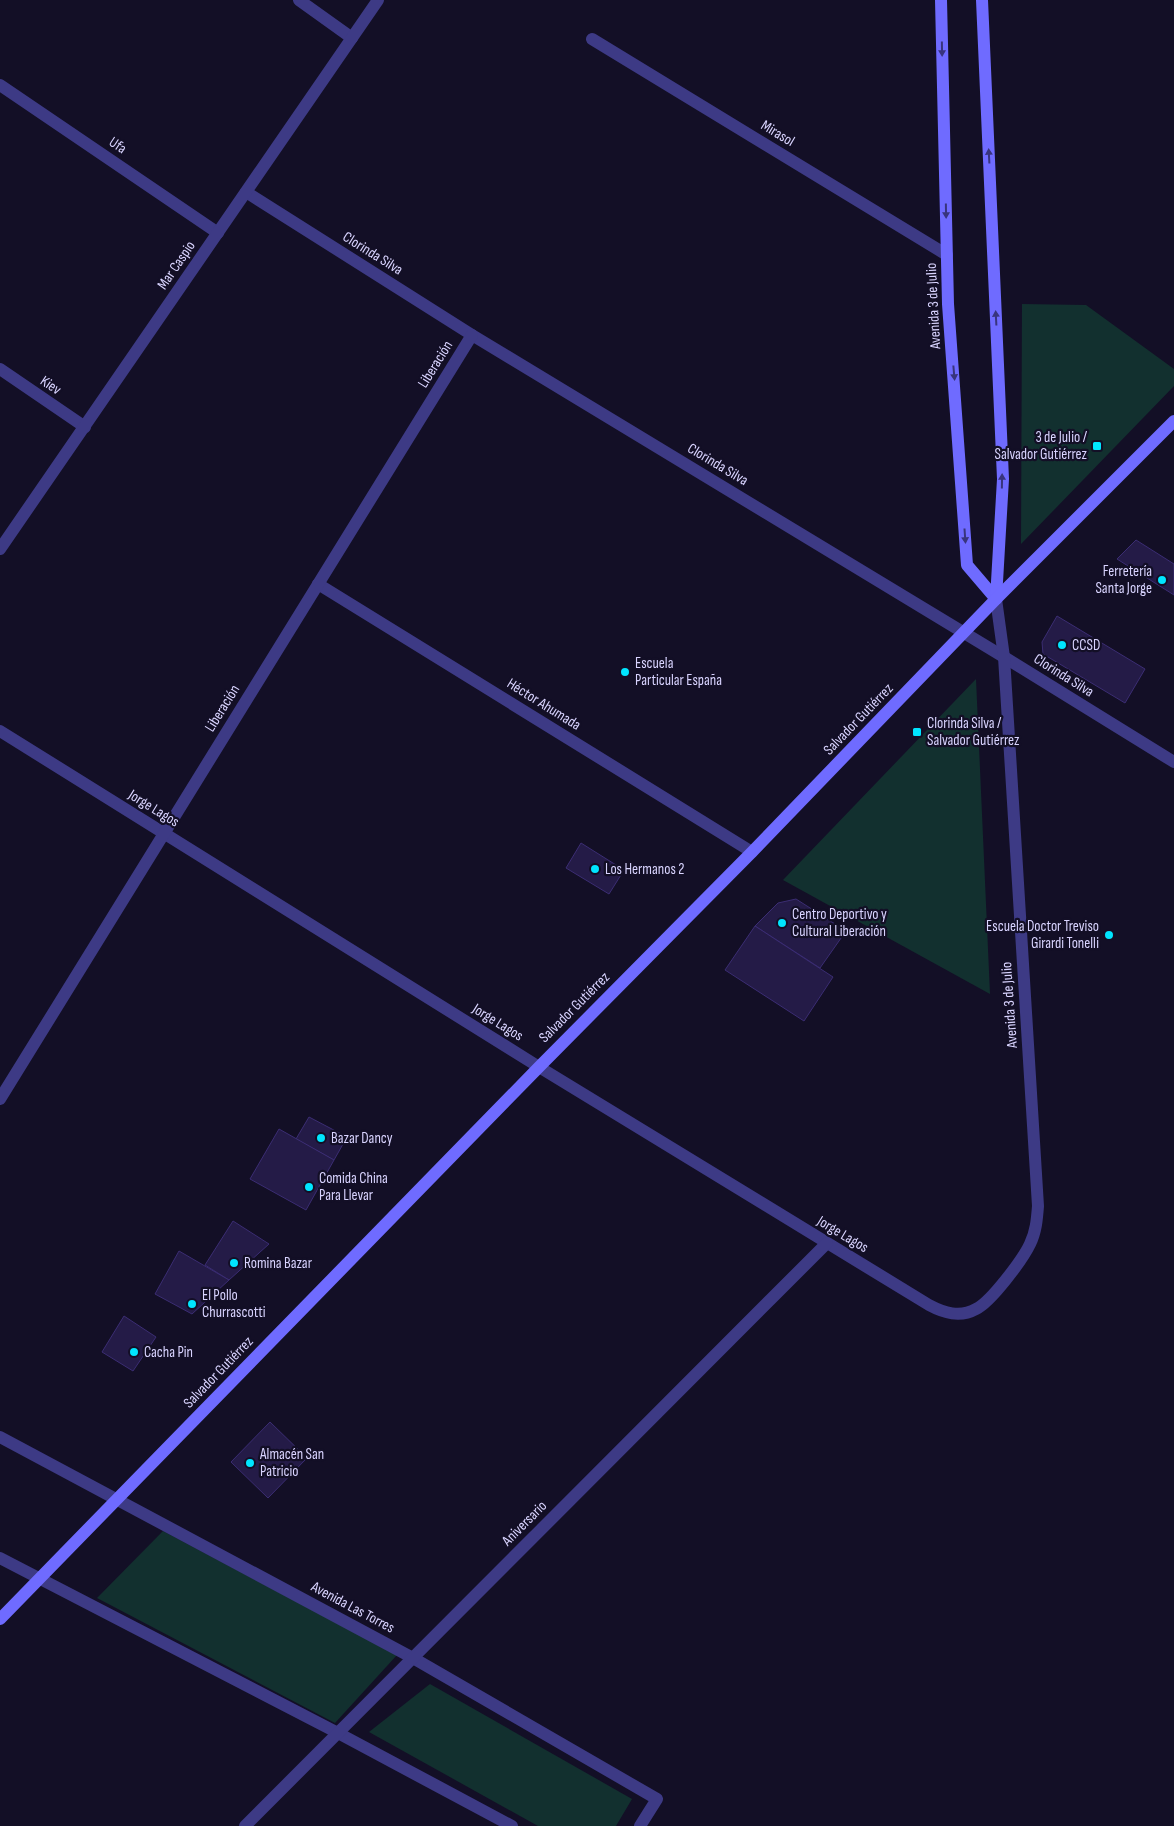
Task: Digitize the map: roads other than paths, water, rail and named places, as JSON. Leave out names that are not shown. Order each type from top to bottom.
[{"type":"main road","name":"Avenida 3 de Julio","points":[[941,0],[948,304],[967,565],[996,599]]},
{"type":"main road","name":"Avenida 3 de Julio","points":[[982,0],[1003,479],[996,599]]},
{"type":"main road","name":"Salvador Gutiérrez","points":[[0,1619],[539,1066],[752,852],[996,599],[1174,421]]},
{"type":"street","points":[[299,0],[352,38]]},
{"type":"street","name":"Mar Caspio","points":[[0,550],[378,0]]},
{"type":"street","name":"Mirasol","points":[[592,39],[947,255]]},
{"type":"street","name":"Ufa","points":[[0,85],[218,233]]},
{"type":"street","name":"Clorinda Silva","points":[[246,192],[472,335],[965,633],[1174,762]]},
{"type":"street","name":"Liberación","points":[[0,1099],[472,335]]},
{"type":"street","name":"Kiev","points":[[0,369],[84,427]]},
{"type":"street","name":"Héctor Ahumada","points":[[318,584],[752,852]]},
{"type":"street","name":"Avenida 3 de Julio","points":[[986,1302],[1014,1268],[1030,1244],[1036,1227],[1038,1206],[1004,657],[996,599]]},
{"type":"street","name":"Jorge Lagos","points":[[0,731],[539,1066],[942,1312],[967,1313],[977,1309],[986,1302]]},
{"type":"street","name":"Aniversario","points":[[245,1826],[827,1243]]},
{"type":"street","name":"Avenida Las Torres","points":[[0,1436],[413,1658],[657,1799],[640,1826]]},
{"type":"street","points":[[0,1558],[338,1732],[512,1826]]},
{"type":"place","name":"3 de Julio / Salvador Gutiérrez","points":[[1097,446]]},
{"type":"place","name":"Ferretería Santa Jorge","points":[[1162,580]]},
{"type":"place","name":"CCSD","points":[[1062,645]]},
{"type":"place","name":"Escuela Particular España","points":[[625,672]]},
{"type":"place","name":"Clorinda Silva / Salvador Gutiérrez","points":[[917,732]]},
{"type":"place","name":"Los Hermanos 2","points":[[595,869]]},
{"type":"place","name":"Centro Deportivo y Cultural Liberación","points":[[782,923]]},
{"type":"place","name":"Escuela Doctor Treviso Girardi Tonelli","points":[[1109,935]]},
{"type":"place","name":"Bazar Dancy","points":[[321,1138]]},
{"type":"place","name":"Comida China Para Llevar","points":[[309,1187]]},
{"type":"place","name":"Romina Bazar","points":[[234,1263]]},
{"type":"place","name":"El Pollo Churrascotti","points":[[192,1304]]},
{"type":"place","name":"Cacha Pin","points":[[134,1352]]},
{"type":"place","name":"Almacén San Patricio","points":[[250,1463]]}]
